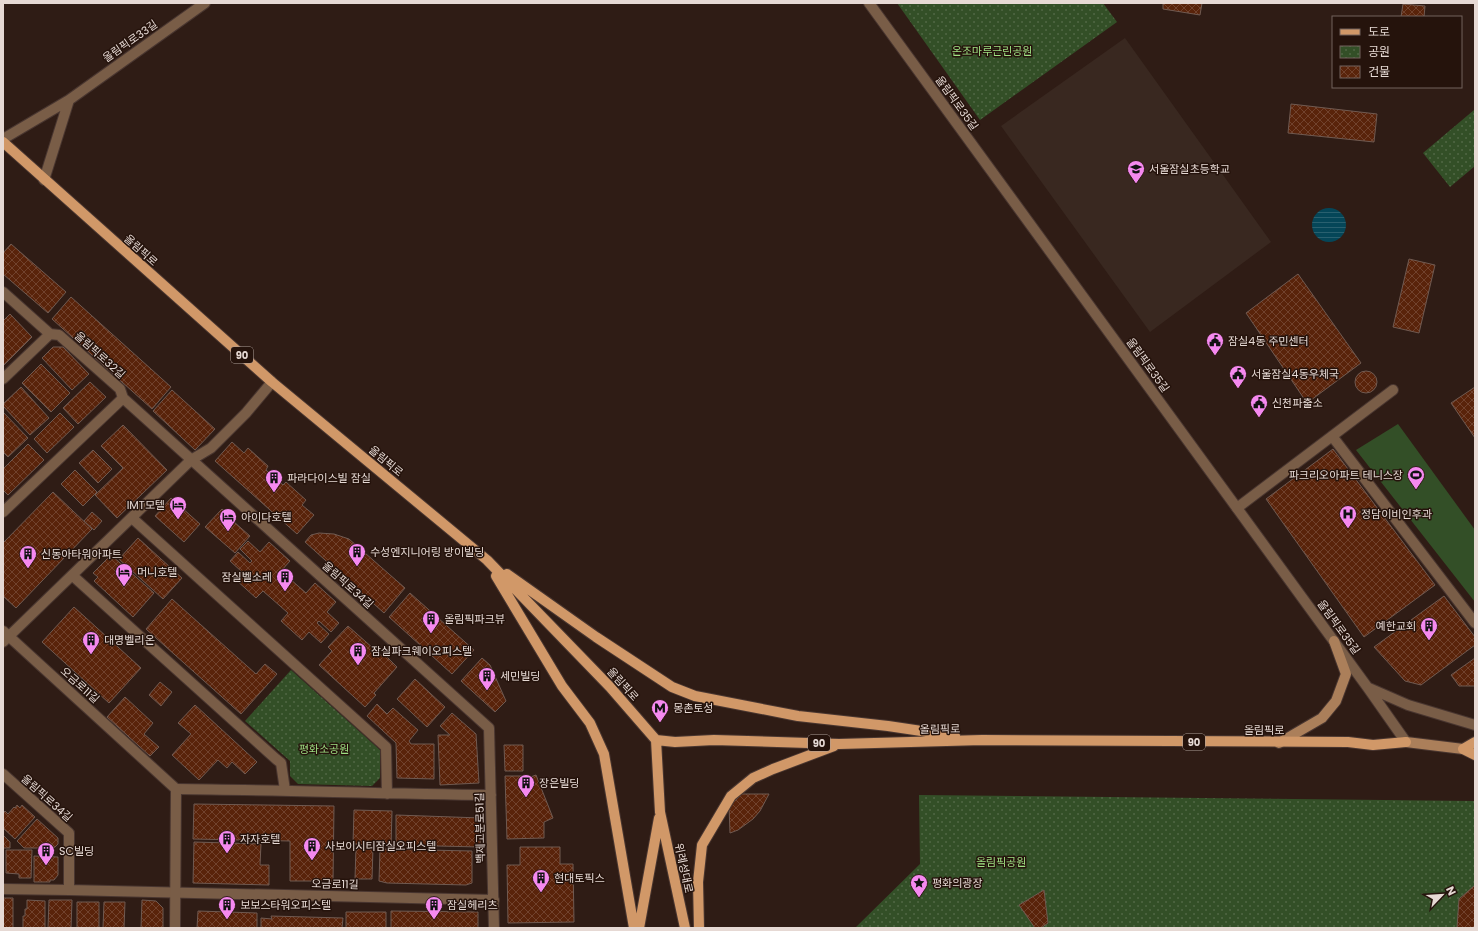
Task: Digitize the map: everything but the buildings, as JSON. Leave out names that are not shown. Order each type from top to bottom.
[{"type":"main road","name":"올림픽로","points":[[3,141],[44,180],[272,382],[487,560],[610,687],[656,740],[675,742],[714,740],[839,744],[982,740],[1348,742],[1373,745],[1406,742],[1463,749],[1475,755]]},
{"type":"main road","name":"90","points":[[487,560],[596,637],[672,687],[694,696],[798,716],[888,726],[982,740]]},
{"type":"main road","points":[[487,560],[562,686],[590,723],[604,754],[634,928]]},
{"type":"main road","points":[[1279,742],[1322,718],[1336,701],[1346,674],[1334,641]]},
{"type":"main road","name":"위례성대로","points":[[656,740],[660,812],[685,928]]},
{"type":"main road","points":[[1463,749],[1475,742]]},
{"type":"main road","points":[[699,928],[698,882],[702,845],[731,796],[753,778],[839,744]]},
{"type":"main road","name":"위례성대로","points":[[639,928],[660,812]]},
{"type":"street","name":"올림픽로33길","points":[[3,141],[69,100],[205,3]]},
{"type":"street","name":"올림픽로35길","points":[[869,3],[1406,742]]},
{"type":"street","points":[[44,180],[69,100]]},
{"type":"street","name":"올림픽로32길","points":[[3,292],[50,334],[59,335],[120,389],[123,398],[191,460]]},
{"type":"street","points":[[3,379],[50,334]]},
{"type":"street","points":[[5,636],[73,576],[191,460],[211,448],[246,413],[272,382]]},
{"type":"street","points":[[1237,508],[1393,390]]},
{"type":"street","points":[[3,512],[123,398]]},
{"type":"street","points":[[1332,436],[1475,624]]},
{"type":"street","name":"올림픽로34길","points":[[191,460],[489,728]]},
{"type":"street","points":[[132,518],[386,747],[387,794]]},
{"type":"street","points":[[73,576],[281,763],[285,790]]},
{"type":"street","name":"오금로11길","points":[[5,636],[176,789]]},
{"type":"street","points":[[1368,688],[1408,705],[1475,725]]},
{"type":"street","name":"백제고분로51길","points":[[489,728],[494,928]]},
{"type":"street","name":"올림픽로34길","points":[[3,774],[68,833],[69,890]]},
{"type":"street","points":[[174,928],[176,789],[491,795]]},
{"type":"street","points":[[3,889],[175,892]]},
{"type":"street","name":"오금로11길","points":[[175,892],[494,900]]},
{"type":"shaded area","name":"서울잠실초등학교","points":[[1125,38],[1271,242],[1150,332],[1001,126]]},
{"type":"green space","name":"온조마루근린공원","points":[[897,3],[1103,3],[1117,22],[980,120]]},
{"type":"green space","points":[[1474,110],[1475,166],[1450,187],[1423,153]]},
{"type":"green space","name":"파크리오아파트 테니스장","points":[[1398,424],[1475,530],[1475,602],[1356,450]]},
{"type":"green space","name":"평화소공원","points":[[291,670],[380,750],[380,778],[372,786],[298,784],[290,776],[290,761],[245,721]]},
{"type":"green space","name":"올림픽공원","points":[[919,795],[1475,801],[1475,928],[855,928],[920,864]]},
{"type":"water","points":[[1329,208],[1341,213],[1346,225],[1341,237],[1329,242],[1317,237],[1312,225],[1317,213]]},
{"type":"place","name":"서울잠실초등학교","points":[[1136,184]]},
{"type":"place","name":"잠실4동 주민센터","points":[[1215,356]]},
{"type":"place","name":"서울잠실4동우체국","points":[[1238,389]]},
{"type":"place","name":"신천파출소","points":[[1259,418]]},
{"type":"place","name":"파크리오아파트 테니스장","points":[[1416,490]]},
{"type":"place","name":"파라다이스빌 잠실","points":[[274,493]]},
{"type":"place","name":"IMT모텔","points":[[178,520]]},
{"type":"place","name":"정담이비인후과","points":[[1348,529]]},
{"type":"place","name":"아이다호텔","points":[[228,532]]},
{"type":"place","name":"수성엔지니어링 방이빌딩","points":[[357,567]]},
{"type":"place","name":"신동아타워아파트","points":[[28,569]]},
{"type":"place","name":"머니호텔","points":[[124,587]]},
{"type":"place","name":"잠실벨소레","points":[[285,592]]},
{"type":"place","name":"올림픽파크뷰","points":[[431,634]]},
{"type":"place","name":"예한교회","points":[[1429,641]]},
{"type":"place","name":"대명벨리온","points":[[91,655]]},
{"type":"place","name":"잠실파크웨이오피스텔","points":[[358,666]]},
{"type":"place","name":"세민빌딩","points":[[487,691]]},
{"type":"place","name":"몽촌토성","points":[[660,723]]},
{"type":"place","name":"장은빌딩","points":[[526,798]]},
{"type":"place","name":"자자호텔","points":[[227,854]]},
{"type":"place","name":"사보이시티잠실오피스텔","points":[[312,861]]},
{"type":"place","name":"SC빌딩","points":[[46,866]]},
{"type":"place","name":"현대토픽스","points":[[541,893]]},
{"type":"place","name":"평화의광장","points":[[919,898]]},
{"type":"place","name":"보보스타워오피스텔","points":[[227,920]]},
{"type":"place","name":"잠실헤리츠","points":[[434,920]]}]
